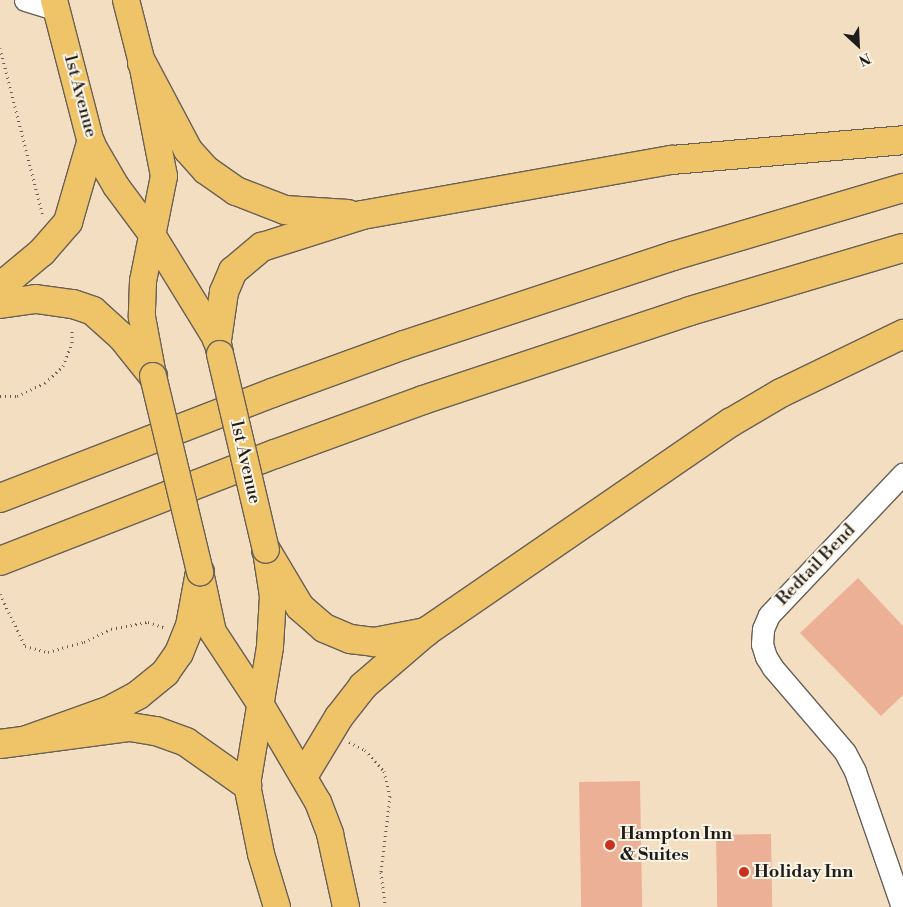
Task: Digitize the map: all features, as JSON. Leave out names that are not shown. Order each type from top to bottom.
[{"type":"highway","points":[[142,63],[188,150],[206,170],[236,191],[285,210],[362,215]]},
{"type":"highway","points":[[219,347],[224,292],[233,271],[262,247],[362,215],[672,160],[903,140]]},
{"type":"highway","points":[[0,287],[42,252],[68,222],[91,143]]},
{"type":"highway","points":[[0,498],[272,393],[404,346],[673,256],[903,188]]},
{"type":"highway","points":[[0,560],[275,454],[423,400],[690,311],[903,248]]},
{"type":"highway","points":[[0,304],[36,299],[73,304],[93,311],[122,337],[153,376]]},
{"type":"highway","points":[[304,775],[339,717],[363,686],[427,631],[730,423],[781,393],[903,334]]},
{"type":"highway","points":[[266,550],[300,607],[324,628],[350,639],[374,642],[427,631]]},
{"type":"highway","points":[[12,742],[108,711],[138,695],[165,673],[179,653],[190,626],[200,572]]},
{"type":"highway","points":[[12,742],[130,727],[156,731],[186,742],[247,784]]},
{"type":"main road","points":[[126,0],[142,63],[164,176],[153,236],[142,281],[142,317],[153,376],[213,632],[261,705],[304,775],[318,802],[330,834],[346,907]]},
{"type":"main road","name":"1st Avenue","points":[[56,5],[91,143],[116,186],[153,236],[219,347],[266,550],[273,596],[270,648],[247,784],[261,854],[277,907]]},
{"type":"street","points":[[25,0],[56,5]]},
{"type":"street","name":"Redtail Bend","points":[[902,907],[855,771],[844,752],[773,668],[766,657],[762,644],[763,629],[769,615],[903,474]]},
{"type":"path","points":[[0,48],[44,223]]},
{"type":"path","points":[[0,396],[17,396],[45,383],[63,366],[72,343],[72,326]]},
{"type":"path","points":[[0,594],[25,646],[48,652],[84,642],[111,629],[148,622],[170,630]]},
{"type":"path","points":[[346,740],[365,750],[384,771],[390,796],[381,872],[385,907]]},
{"type":"building","points":[[858,578],[903,626],[903,695],[881,716],[800,633]]},
{"type":"building","name":"Hampton Inn & Suites","points":[[640,781],[642,907],[581,907],[579,782]]},
{"type":"building","name":"Holiday Inn","points":[[771,834],[772,907],[717,907],[716,835]]},
{"type":"place","name":"Hampton Inn & Suites","points":[[610,845]]},
{"type":"place","name":"Holiday Inn","points":[[744,872]]}]
